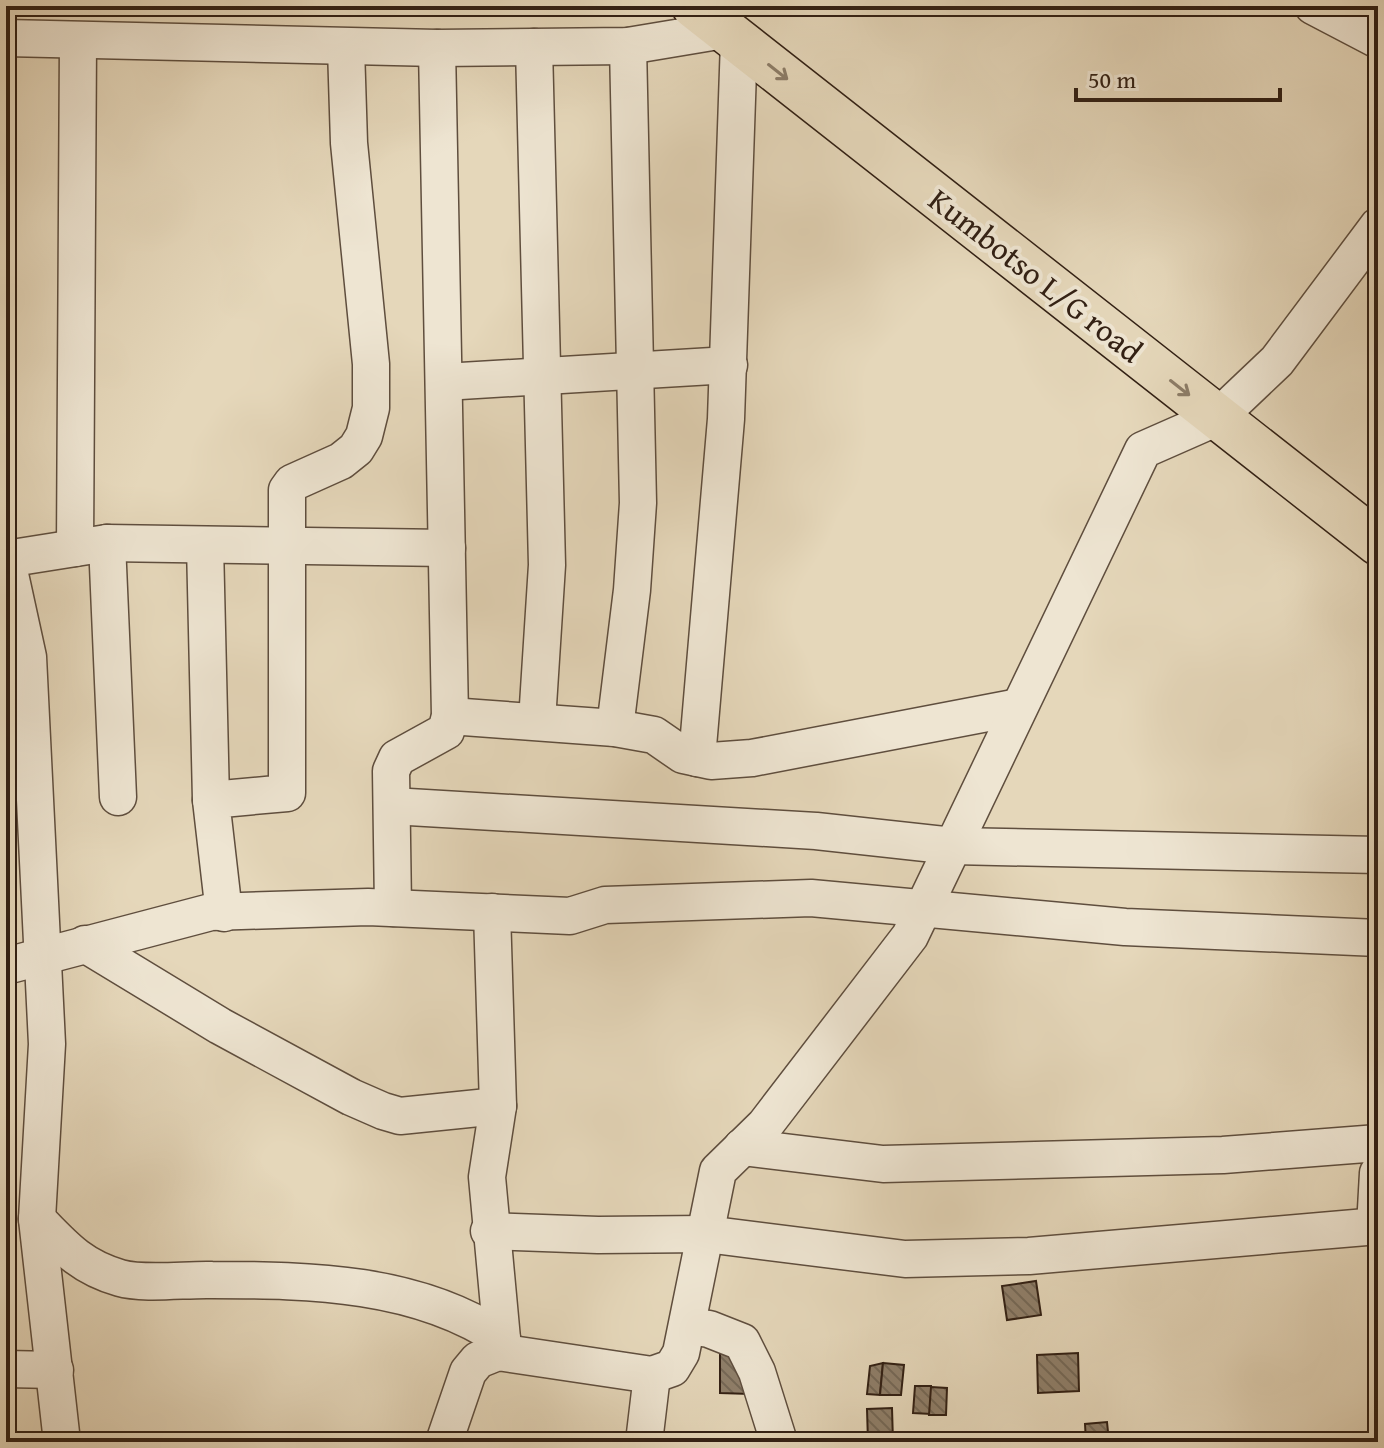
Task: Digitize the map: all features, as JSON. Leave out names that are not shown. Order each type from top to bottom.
[{"type":"main road","name":"Kumbotso L/G road","points":[[719,26],[1378,543]]},
{"type":"street","points":[[1313,6],[1353,15],[1378,40]]},
{"type":"street","points":[[6,38],[346,48],[628,46],[719,26],[729,365],[697,758]]},
{"type":"street","points":[[78,41],[91,546],[118,797]]},
{"type":"street","points":[[615,728],[631,604],[638,503],[628,46]]},
{"type":"street","points":[[534,47],[547,565],[537,721]]},
{"type":"street","points":[[211,800],[287,793],[287,490],[292,483],[341,461],[356,449],[371,408],[371,364],[349,143],[346,48]]},
{"type":"street","points":[[393,908],[391,771],[397,758],[446,731],[450,716],[437,48]]},
{"type":"street","points":[[37,1219],[77,1260],[123,1279],[319,1282],[432,1303],[473,1319],[500,1345],[652,1375],[672,1368],[681,1353],[689,1326],[718,1171],[765,1125],[910,936],[1143,450],[1218,417],[1277,361],[1378,226]]},
{"type":"street","points":[[444,382],[637,368],[729,365]]},
{"type":"street","points":[[205,545],[211,800],[224,913]]},
{"type":"street","points":[[62,1442],[37,1219],[47,1044],[42,955],[20,815],[18,724],[28,657],[7,558],[91,546],[447,548]]},
{"type":"street","points":[[450,716],[615,728],[654,735],[683,755],[711,761],[752,758],[1019,707]]},
{"type":"street","points":[[392,806],[816,831],[953,846],[1378,855]]},
{"type":"street","points":[[6,966],[211,912],[393,908],[570,916],[605,905],[811,898],[1125,927],[1378,938]]},
{"type":"street","points":[[492,912],[498,1106],[487,1177],[500,1345]]},
{"type":"street","points":[[85,944],[220,1026],[383,1111],[400,1116],[498,1106]]},
{"type":"street","points":[[742,1147],[883,1164],[1223,1155],[1378,1143]]},
{"type":"street","points":[[489,1231],[598,1235],[706,1234],[905,1259],[1029,1256],[1376,1226],[1378,1173]]},
{"type":"street","points":[[689,1326],[709,1329],[742,1342],[757,1372],[779,1442]]},
{"type":"street","points":[[444,1442],[468,1372],[478,1360],[500,1345]]},
{"type":"street","points":[[6,1369],[55,1370]]},
{"type":"street","points":[[644,1442],[652,1375]]},
{"type":"building","points":[[1036,1281],[1041,1315],[1007,1320],[1002,1286]]},
{"type":"building","points":[[720,1350],[739,1357],[750,1394],[720,1393]]},
{"type":"building","points":[[1078,1353],[1079,1391],[1038,1393],[1037,1355]]},
{"type":"building","points":[[883,1363],[880,1395],[867,1394],[870,1366]]},
{"type":"building","points":[[883,1363],[904,1365],[901,1395],[880,1395]]},
{"type":"building","points":[[915,1386],[931,1386],[931,1414],[913,1413]]},
{"type":"building","points":[[931,1387],[947,1388],[946,1415],[929,1415]]},
{"type":"building","points":[[892,1408],[893,1442],[868,1442],[867,1409]]},
{"type":"building","points":[[1107,1422],[1109,1442],[1086,1442],[1085,1424]]}]
